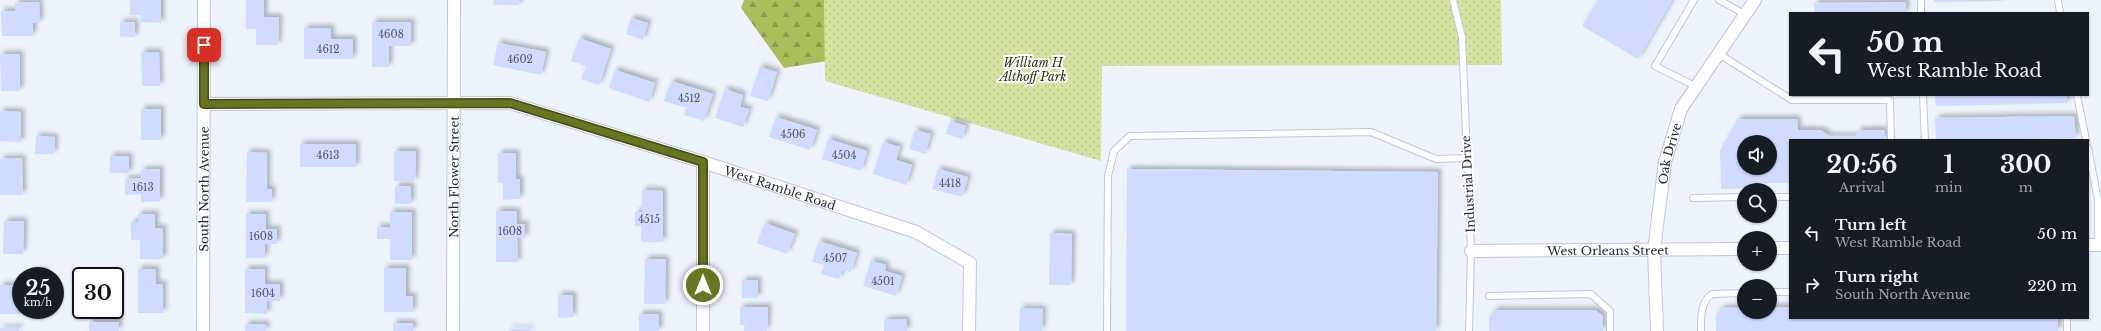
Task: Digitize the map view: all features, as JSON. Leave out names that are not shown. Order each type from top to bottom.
[{"type":"street","name":"South North Avenue","points":[[203,331],[204,0]]},
{"type":"street","name":"North Flower Street","points":[[453,331],[454,0]]},
{"type":"street","name":"Oak Drive","points":[[1656,331],[1654,250],[1665,162],[1681,109],[1756,0]]},
{"type":"street","name":"West Ramble Road","points":[[204,104],[510,103],[703,162],[916,232],[970,263],[969,331]]},
{"type":"street","points":[[703,162],[703,331]]},
{"type":"street","points":[[1777,248],[1789,248]]},
{"type":"street","name":"West Orleans Street","points":[[1471,251],[1737,249]]},
{"type":"lane","name":"Industrial Drive","points":[[1453,0],[1462,37],[1471,251],[1469,331]]},
{"type":"lane","points":[[1694,0],[1655,66],[1697,87]]},
{"type":"lane","points":[[1719,0],[1746,15]]},
{"type":"lane","points":[[1921,0],[1921,12]]},
{"type":"lane","points":[[2058,0],[2060,12]]},
{"type":"lane","points":[[1719,54],[1792,100],[1890,100],[1891,139]]},
{"type":"lane","points":[[1923,96],[1925,139]]},
{"type":"lane","points":[[2077,96],[2086,139]]},
{"type":"lane","points":[[1107,331],[1108,176],[1114,151],[1130,136],[1372,132],[1436,159],[1467,158]]},
{"type":"lane","points":[[2089,153],[2098,200],[2096,245]]},
{"type":"lane","points":[[1693,198],[1737,197]]},
{"type":"lane","points":[[1777,197],[1789,197]]},
{"type":"lane","points":[[1777,292],[1789,292]]},
{"type":"lane","points":[[1701,331],[1700,313],[1708,297],[1712,294],[1737,293]]},
{"type":"lane","points":[[1489,296],[1591,294],[1610,311],[1610,331]]},
{"type":"lane","points":[[2067,319],[2067,331]]},
{"type":"green space","points":[[744,0],[833,0],[833,60],[784,68],[741,8]]},
{"type":"green space","name":"William H Althoff Park","points":[[824,0],[1501,0],[1502,65],[1102,66],[1101,161],[825,81]]},
{"type":"building","points":[[130,0],[161,0],[161,23],[141,22],[141,15],[130,15]]},
{"type":"building","points":[[246,0],[264,0],[264,17],[279,17],[278,45],[256,45],[256,29],[246,29]]},
{"type":"building","points":[[494,0],[519,0],[519,5],[493,5]]},
{"type":"building","points":[[1598,0],[1672,0],[1638,59],[1582,26]]},
{"type":"building","points":[[1934,0],[2002,0],[2002,1],[1934,2]]},
{"type":"building","points":[[39,2],[40,23],[33,23],[33,36],[2,36],[1,11],[15,11],[15,3]]},
{"type":"building","points":[[1906,2],[1906,12],[1815,12],[1814,3]]},
{"type":"building","points":[[631,18],[648,23],[643,40],[626,34]]},
{"type":"building","points":[[120,22],[135,22],[135,37],[120,37]]},
{"type":"building","points":[[372,22],[411,22],[411,46],[389,46],[389,67],[372,67]]},
{"type":"building","points":[[304,28],[331,28],[331,39],[353,39],[353,59],[304,59]]},
{"type":"building","points":[[579,38],[611,49],[599,85],[581,79],[586,66],[571,61]]},
{"type":"building","points":[[498,43],[546,52],[541,75],[493,65]]},
{"type":"building","points":[[141,52],[159,52],[160,86],[142,86]]},
{"type":"building","points":[[0,54],[20,54],[20,91],[1,91]]},
{"type":"building","points":[[760,67],[777,72],[768,101],[750,96]]},
{"type":"building","points":[[615,70],[655,83],[649,102],[609,88]]},
{"type":"building","points":[[671,81],[713,94],[704,121],[684,115],[686,108],[664,101]]},
{"type":"building","points":[[725,89],[743,95],[740,107],[749,109],[743,127],[715,118]]},
{"type":"building","points":[[1935,96],[2067,96],[2067,103],[1936,106]]},
{"type":"building","points":[[141,109],[161,109],[161,140],[141,140]]},
{"type":"building","points":[[0,111],[21,112],[21,142],[0,141]]},
{"type":"building","points":[[2074,116],[2076,138],[1936,139],[1935,118]]},
{"type":"building","points":[[776,117],[817,130],[810,150],[769,137]]},
{"type":"building","points":[[1738,119],[1797,119],[1798,130],[1821,130],[1829,136],[1856,136],[1859,130],[1885,130],[1885,139],[1789,139],[1789,186],[1787,183],[1737,183],[1737,189],[1721,189],[1720,151]]},
{"type":"building","points":[[950,121],[966,126],[962,139],[946,134]]},
{"type":"building","points":[[915,130],[931,134],[925,154],[909,149]]},
{"type":"building","points":[[36,136],[55,137],[54,154],[35,154]]},
{"type":"building","points":[[828,139],[867,151],[861,171],[822,159]]},
{"type":"building","points":[[883,142],[900,147],[896,160],[912,165],[906,185],[873,174]]},
{"type":"building","points":[[300,144],[356,144],[356,167],[300,167]]},
{"type":"building","points":[[394,151],[416,151],[415,181],[394,181]]},
{"type":"building","points":[[247,152],[267,153],[267,189],[272,189],[272,202],[246,202]]},
{"type":"building","points":[[498,153],[516,153],[516,179],[520,179],[520,199],[503,200],[503,183],[498,183]]},
{"type":"building","points":[[110,156],[129,156],[129,173],[110,173]]},
{"type":"building","points":[[22,158],[23,195],[0,195],[0,159]]},
{"type":"building","points":[[160,169],[160,201],[141,202],[141,194],[125,195],[125,179],[141,178],[141,170]]},
{"type":"building","points":[[938,169],[968,177],[962,197],[932,189]]},
{"type":"building","points":[[1127,169],[1438,172],[1436,331],[1126,331]]},
{"type":"building","points":[[395,186],[411,186],[411,204],[395,204]]},
{"type":"building","points":[[642,190],[663,191],[663,242],[641,242],[641,226],[635,226],[635,212],[642,212]]},
{"type":"building","points":[[496,211],[517,211],[517,224],[525,224],[525,238],[517,238],[518,262],[496,262]]},
{"type":"building","points":[[390,212],[412,212],[412,260],[390,260],[390,239],[377,239],[377,227],[390,227]]},
{"type":"building","points":[[138,214],[155,214],[155,228],[163,228],[163,259],[140,259],[140,240],[131,240],[131,222],[138,222]]},
{"type":"building","points":[[246,214],[266,214],[266,229],[277,229],[277,244],[265,244],[265,258],[246,258]]},
{"type":"building","points":[[4,221],[24,221],[23,254],[3,254]]},
{"type":"building","points":[[765,223],[795,234],[787,254],[757,243]]},
{"type":"building","points":[[1050,233],[1072,234],[1071,285],[1049,285]]},
{"type":"building","points":[[819,241],[857,253],[851,272],[842,270],[839,279],[821,274],[824,265],[812,262]]},
{"type":"building","points":[[645,259],[666,259],[665,304],[644,304]]},
{"type":"building","points":[[871,261],[886,265],[885,271],[902,276],[896,296],[863,286]]},
{"type":"building","points":[[384,268],[406,268],[406,296],[413,296],[413,312],[384,312]]},
{"type":"building","points":[[138,269],[156,269],[156,284],[163,284],[163,313],[138,313]]},
{"type":"building","points":[[245,269],[265,269],[265,284],[280,284],[280,301],[267,301],[267,314],[245,313]]},
{"type":"building","points":[[742,280],[758,280],[758,298],[742,298]]},
{"type":"building","points":[[0,285],[12,286],[12,314],[0,314]]},
{"type":"building","points":[[558,295],[573,295],[573,317],[558,318]]},
{"type":"building","points":[[740,307],[768,307],[767,331],[744,331],[744,325],[740,325]]},
{"type":"building","points":[[1737,307],[1737,319],[1777,319],[1777,307],[1789,307],[1789,319],[2058,319],[2058,331],[1716,331],[1716,314],[1723,308]]},
{"type":"building","points":[[1020,308],[1043,309],[1042,331],[1019,331]]},
{"type":"building","points":[[1495,310],[1595,310],[1603,316],[1603,331],[1489,331],[1489,318]]},
{"type":"building","points":[[639,314],[659,314],[659,331],[639,331]]},
{"type":"building","points":[[906,319],[907,331],[884,331],[884,320]]},
{"type":"building","points":[[89,322],[119,322],[119,331],[89,331]]},
{"type":"building","points":[[393,323],[413,323],[413,331],[393,331]]},
{"type":"building","points":[[245,324],[266,324],[266,331],[245,331]]},
{"type":"building","points":[[0,328],[19,328],[19,331],[0,331]]},
{"type":"building","points":[[509,329],[531,329],[531,331],[509,331]]},
{"type":"route","points":[[204,45],[204,104],[510,103],[703,162],[703,285]]}]
